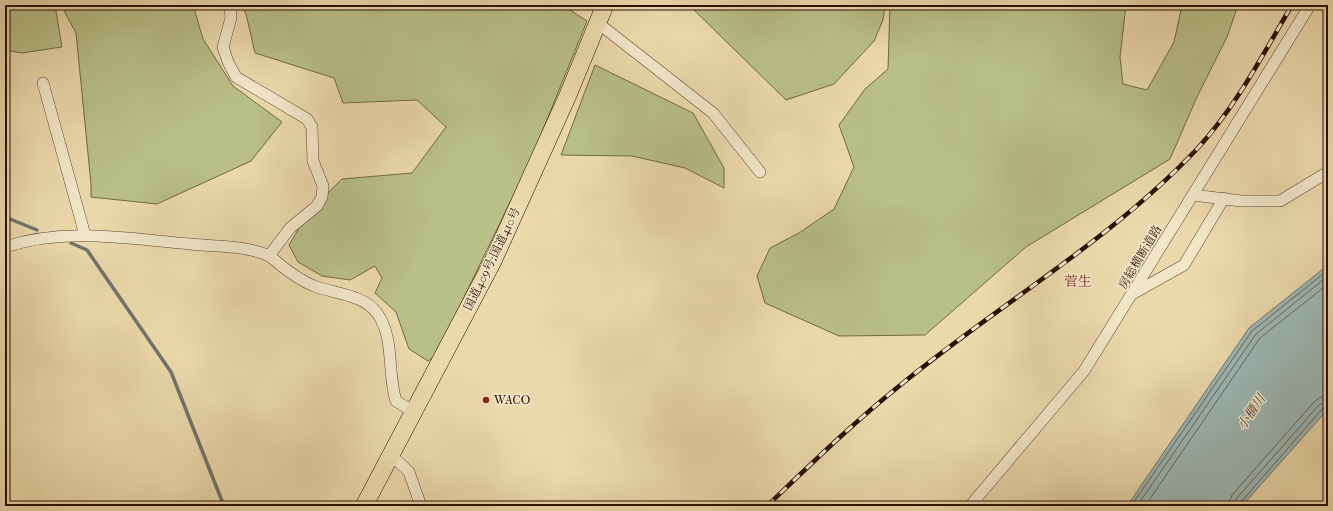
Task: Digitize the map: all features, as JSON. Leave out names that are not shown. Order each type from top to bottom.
[{"type":"highway","name":"国道409号;国道410号","points":[[364,506],[493,261],[568,95],[605,5]]},
{"type":"street","points":[[230,5],[231,18],[223,47],[228,62],[236,77],[307,119],[312,127],[313,161],[323,186],[322,197],[317,206],[290,228],[269,256]]},
{"type":"street","name":"房総横断道路","points":[[970,506],[1084,371],[1133,294],[1310,5]]},
{"type":"street","points":[[598,23],[713,113],[760,172]]},
{"type":"street","points":[[42,83],[85,235]]},
{"type":"street","points":[[1193,195],[1241,201],[1280,201],[1328,172]]},
{"type":"street","points":[[1133,294],[1184,265],[1224,198]]},
{"type":"street","points":[[5,247],[36,238],[85,235],[242,249],[269,256],[302,281],[331,292],[356,298],[367,303],[377,313],[385,329],[389,344],[392,391],[396,401],[414,412]]},
{"type":"street","points":[[391,455],[409,472],[421,506]]},
{"type":"green space","points":[[5,5],[55,5],[62,47],[22,53],[5,50]]},
{"type":"green space","points":[[61,5],[193,5],[203,39],[233,86],[282,122],[251,161],[157,204],[91,197],[76,33]]},
{"type":"green space","points":[[241,5],[562,5],[587,21],[531,159],[436,355],[428,361],[409,349],[396,312],[375,293],[382,278],[375,266],[350,280],[322,276],[298,262],[289,245],[299,228],[298,222],[342,179],[412,173],[446,127],[417,100],[343,103],[334,78],[255,53],[246,14]]},
{"type":"green space","points":[[689,5],[885,5],[883,20],[874,41],[834,84],[786,100]]},
{"type":"green space","points":[[890,5],[1126,5],[1120,57],[1123,84],[1147,90],[1174,42],[1182,5],[1238,5],[1227,37],[1197,97],[1170,159],[1026,247],[925,335],[839,336],[765,303],[757,276],[770,248],[799,233],[834,209],[854,167],[839,125],[865,89],[888,69]]},
{"type":"green space","points":[[595,65],[693,113],[724,168],[724,188],[685,168],[632,156],[561,155]]},
{"type":"water","name":"小櫃川","points":[[1328,265],[1328,409],[1242,506],[1127,506],[1249,328]]},
{"type":"waterway","points":[[5,217],[37,230]]},
{"type":"waterway","points":[[71,243],[87,250],[171,372],[224,506]]},
{"type":"railway","points":[[767,506],[848,430],[898,387],[935,357],[1090,244],[1163,183],[1197,149],[1224,116],[1237,98],[1292,5]]},
{"type":"place","name":"WACO","points":[[486,400]]},
{"type":"district","name":"菅生","points":[[1078,281]]}]
